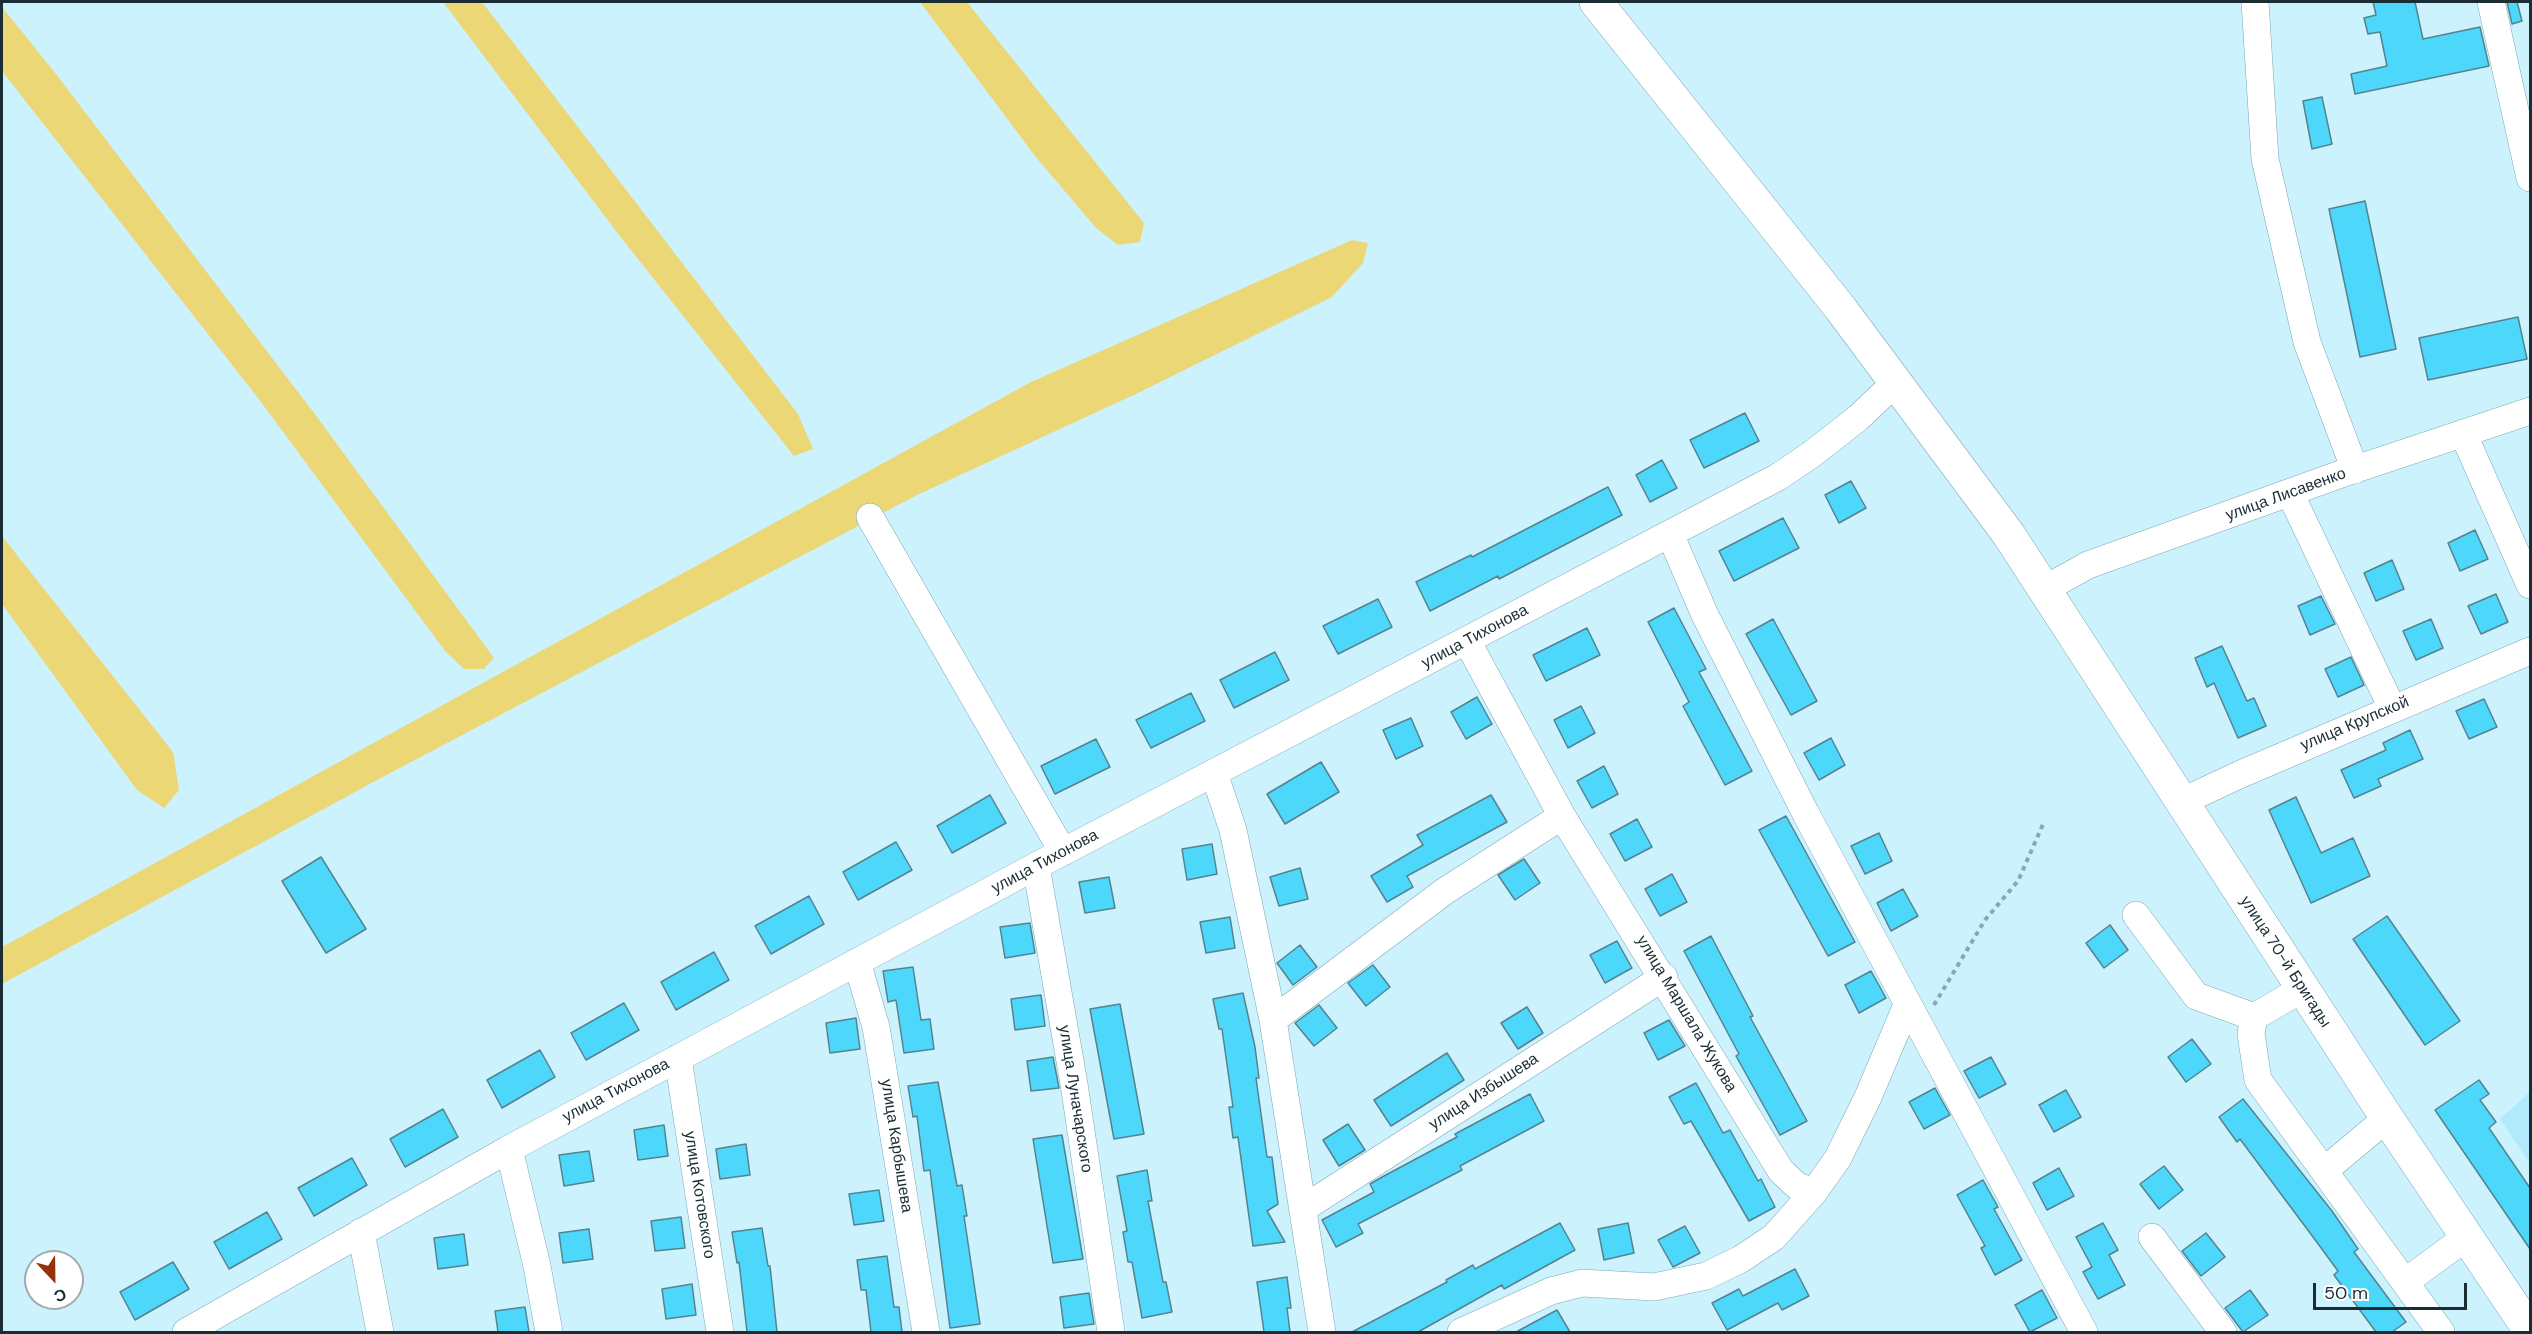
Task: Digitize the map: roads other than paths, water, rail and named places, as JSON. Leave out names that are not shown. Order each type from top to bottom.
[{"type":"main road","name":"улица 70-й Бригады","points":[[1596,2],[1896,382],[2009,535],[2465,1238],[2530,1332]]},
{"type":"street","points":[[2254,2],[2265,159],[2307,342],[2355,470]]},
{"type":"street","points":[[2491,2],[2530,178]]},
{"type":"street","name":"улица Тихонова","points":[[192,1331],[361,1232],[678,1058],[1036,866],[1778,477],[1858,418],[1896,382]]},
{"type":"street","name":"улица Лисавенко","points":[[2045,589],[2088,566],[2355,470],[2530,411]]},
{"type":"street","points":[[2463,433],[2530,585]]},
{"type":"street","points":[[2290,493],[2392,708]]},
{"type":"street","points":[[870,517],[1063,852]]},
{"type":"street","points":[[1670,534],[1705,615],[1907,1005],[2084,1332]]},
{"type":"street","name":"улица Маршала Жукова","points":[[1467,641],[1562,816],[1664,977],[1781,1171],[1797,1186],[1814,1192]]},
{"type":"street","name":"улица Крупской","points":[[2181,802],[2392,708],[2530,651]]},
{"type":"street","points":[[1214,773],[1233,830],[1273,1020],[1322,1332]]},
{"type":"street","points":[[1273,1020],[1445,891],[1562,816]]},
{"type":"street","name":"улица Луначарского","points":[[1036,866],[1074,1084],[1111,1332]]},
{"type":"street","points":[[2136,915],[2196,996],[2254,1017]]},
{"type":"street","name":"улица Карбышева","points":[[857,962],[876,1027],[926,1332]]},
{"type":"street","name":"улица Избышева","points":[[1304,1208],[1664,977]]},
{"type":"street","points":[[2254,1017],[2302,988]]},
{"type":"street","points":[[1461,1332],[1551,1291],[1582,1283],[1654,1287],[1706,1276],[1741,1259],[1774,1237],[1814,1192],[1838,1158],[1854,1127],[1907,1005]]},
{"type":"street","points":[[2254,1017],[2252,1034],[2258,1080],[2441,1332]]},
{"type":"street","name":"улица Котовского","points":[[678,1058],[720,1332]]},
{"type":"street","points":[[2324,1171],[2387,1118]]},
{"type":"street","points":[[509,1149],[537,1266],[549,1332]]},
{"type":"street","points":[[361,1232],[380,1332]]},
{"type":"street","points":[[2152,1237],[2223,1332]]},
{"type":"street","points":[[2405,1282],[2465,1238]]}]
